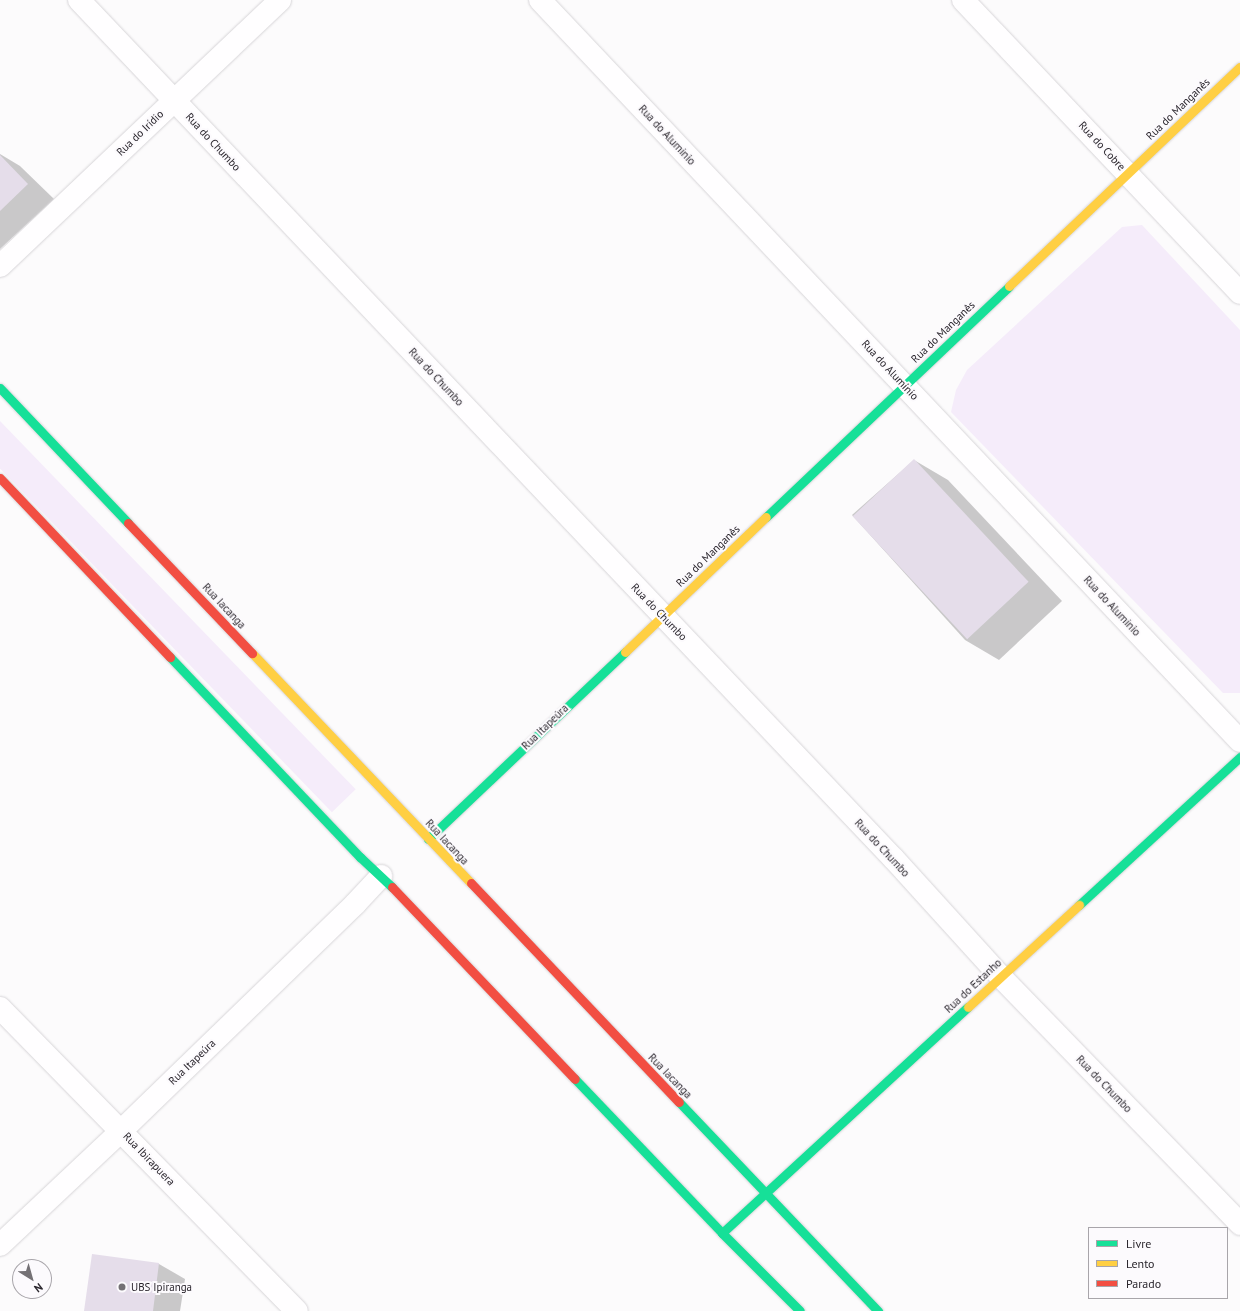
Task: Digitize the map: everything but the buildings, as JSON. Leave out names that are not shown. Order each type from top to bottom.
[{"type":"main road","name":"Rua do Manganês","points":[[662,616],[1240,67]]},
{"type":"main road","name":"Rua Iacanga","points":[[0,388],[765,1194],[878,1311]]},
{"type":"main road","points":[[0,478],[360,857],[381,876],[722,1233],[800,1311]]},
{"type":"main road","name":"Rua Itapeúra","points":[[428,839],[662,616]]},
{"type":"main road","name":"Rua do Estanho","points":[[722,1233],[1240,757]]},
{"type":"street","name":"Rua do Chumbo","points":[[79,0],[889,854],[1001,977],[1240,1224]]},
{"type":"street","name":"Rua do Irídio","points":[[0,266],[280,0]]},
{"type":"street","name":"Rua do Alumínio","points":[[540,0],[1240,741]]},
{"type":"street","name":"Rua do Cobre","points":[[963,0],[1240,293]]},
{"type":"street","name":"Rua Itapeúra","points":[[0,1245],[121,1131],[356,903],[381,876]]},
{"type":"street","name":"Rua Ibirapuera","points":[[0,1008],[297,1311]]},
{"type":"shaded area","points":[[1142,225],[1240,330],[1240,693],[1223,693],[951,412],[956,390],[967,370],[1122,227]]},
{"type":"shaded area","points":[[0,421],[356,789],[332,812],[0,469]]},
{"type":"traffic: fast","points":[[766,517],[1009,286]]},
{"type":"traffic: fast","points":[[0,388],[128,523]]},
{"type":"traffic: fast","points":[[428,839],[625,652]]},
{"type":"traffic: fast","points":[[170,657],[360,857],[392,887]]},
{"type":"traffic: fast","points":[[1079,905],[1240,757]]},
{"type":"traffic: fast","points":[[722,1233],[968,1007]]},
{"type":"traffic: fast","points":[[575,1079],[722,1233],[800,1311]]},
{"type":"traffic: fast","points":[[679,1102],[878,1311]]},
{"type":"traffic: slow","points":[[1009,286],[1240,67]]},
{"type":"traffic: slow","points":[[625,652],[766,517]]},
{"type":"traffic: slow","points":[[252,653],[471,883]]},
{"type":"traffic: slow","points":[[968,1007],[1079,905]]},
{"type":"traffic: jam","points":[[0,478],[170,657]]},
{"type":"traffic: jam","points":[[128,523],[252,653]]},
{"type":"traffic: jam","points":[[471,883],[679,1102]]},
{"type":"traffic: jam","points":[[392,887],[575,1079]]},
{"type":"place","name":"UBS Ipiranga","points":[[122,1287]]}]
